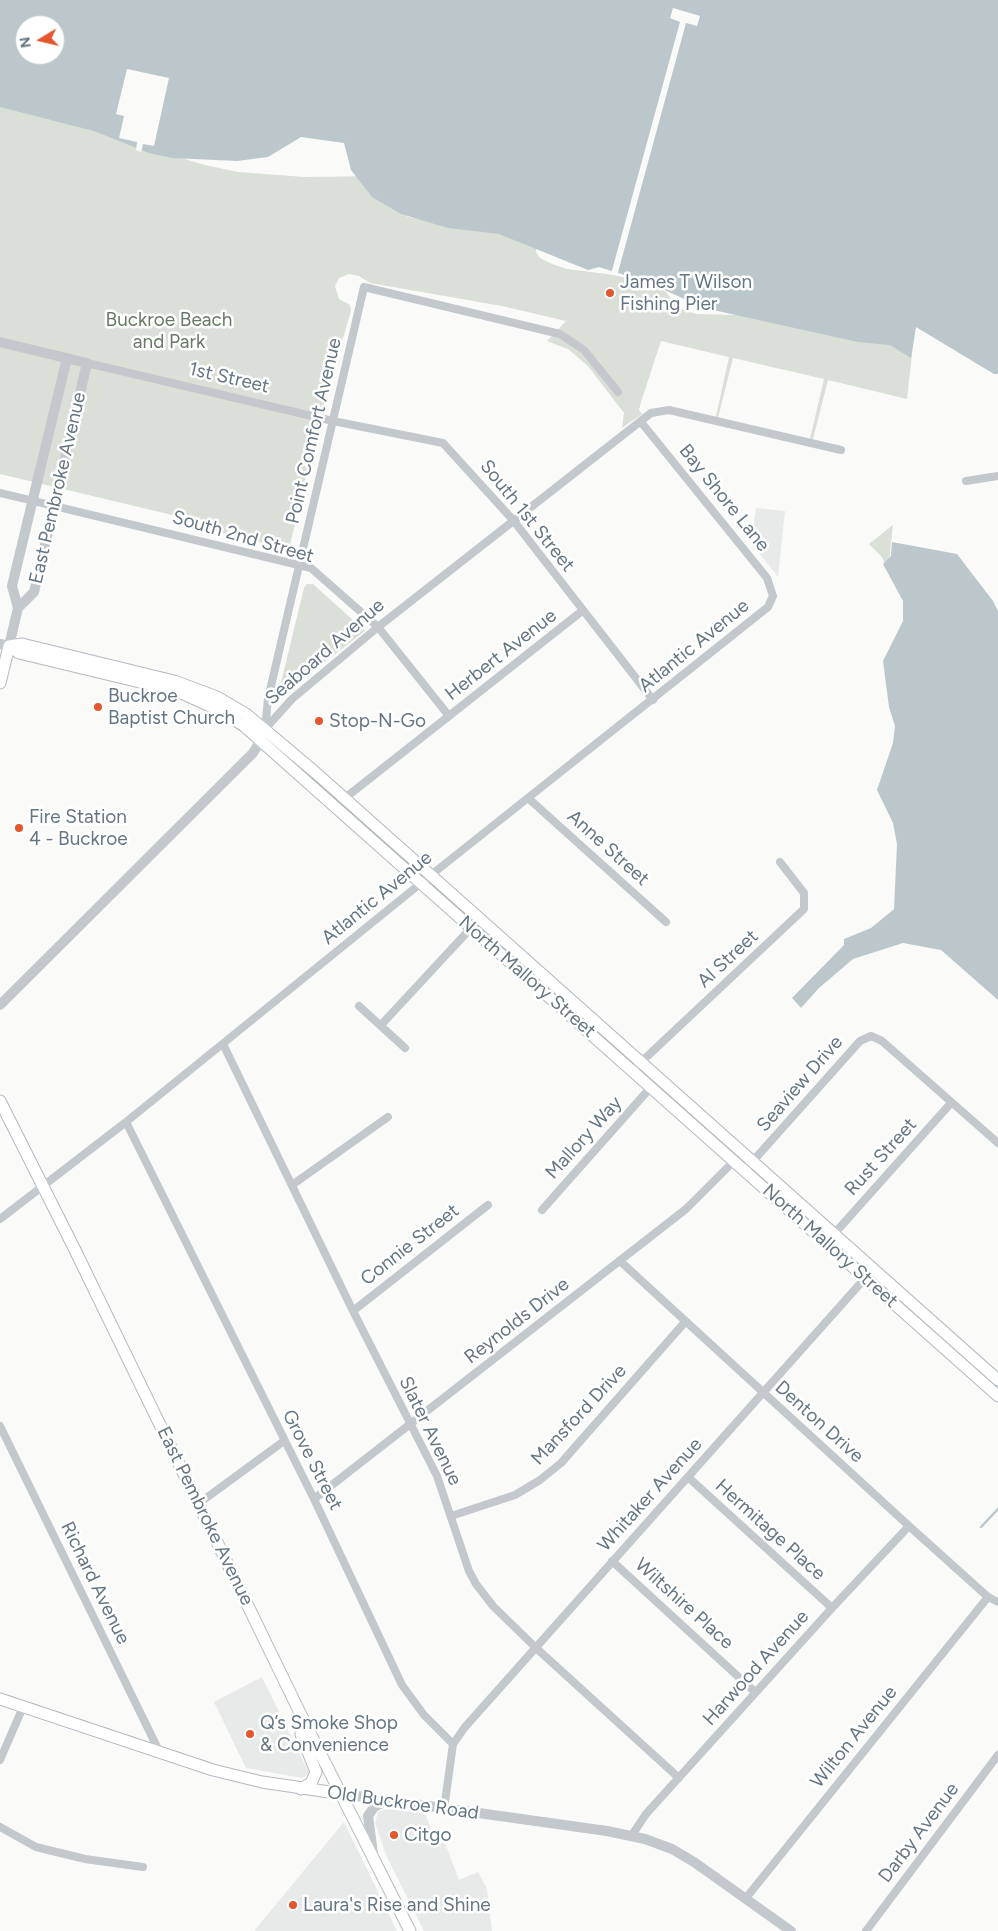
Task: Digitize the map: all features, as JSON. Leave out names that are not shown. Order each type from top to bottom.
[{"type":"main road","name":"North Mallory Street","points":[[4,645],[22,644],[190,685],[231,704],[265,729],[642,1062],[749,1166],[869,1273],[998,1396]]},
{"type":"main road","name":"North Mallory Street","points":[[4,645],[19,653],[177,691],[221,711],[262,741],[734,1161],[749,1166],[834,1234],[869,1273],[998,1380]]},
{"type":"main road","name":"East Pembroke Avenue","points":[[0,683],[4,645]]},
{"type":"main road","name":"East Pembroke Avenue","points":[[0,1101],[302,1717],[343,1794],[410,1931]]},
{"type":"main road","name":"Old Buckroe Road","points":[[0,1700],[213,1770],[301,1789],[343,1794]]},
{"type":"main road","points":[[301,1789],[311,1783],[316,1772],[301,1734],[302,1717]]},
{"type":"street","name":"Point Comfort Avenue","points":[[265,729],[268,699],[364,287],[560,334],[584,350],[618,392]]},
{"type":"street","name":"1st Street","points":[[0,342],[333,421]]},
{"type":"street","name":"East Pembroke Avenue","points":[[18,608],[12,586],[67,358]]},
{"type":"street","name":"East Pembroke Avenue","points":[[4,645],[18,608],[34,592],[87,363]]},
{"type":"street","name":"Seaboard Avenue","points":[[0,1005],[246,760],[262,741],[265,729],[292,699],[378,627],[655,411],[669,410],[841,450]]},
{"type":"street","name":"South 1st Street","points":[[333,421],[443,443],[513,520],[653,700]]},
{"type":"street","name":"Bay Shore Lane","points":[[641,422],[767,578],[773,600]]},
{"type":"street","points":[[966,481],[998,476]]},
{"type":"street","name":"South 2nd Street","points":[[0,493],[311,568],[378,627],[449,716]]},
{"type":"street","name":"Atlantic Avenue","points":[[0,1219],[126,1122],[431,875],[762,613],[773,600]]},
{"type":"street","name":"Herbert Avenue","points":[[345,798],[582,611]]},
{"type":"street","name":"Anne Street","points":[[528,798],[666,922]]},
{"type":"street","name":"Al Street","points":[[633,1070],[804,909],[804,893],[780,862]]},
{"type":"street","points":[[381,1025],[471,928]]},
{"type":"street","points":[[359,1006],[405,1048]]},
{"type":"street","name":"Seaview Drive","points":[[749,1166],[866,1037],[871,1036],[882,1041],[998,1143]]},
{"type":"street","name":"Slater Avenue","points":[[223,1044],[352,1311],[437,1476],[476,1584],[492,1606],[678,1778]]},
{"type":"street","name":"Mallory Way","points":[[542,1210],[651,1087]]},
{"type":"street","name":"Rust Street","points":[[834,1234],[951,1103]]},
{"type":"street","points":[[292,1185],[388,1117]]},
{"type":"street","name":"Grove Street","points":[[126,1122],[314,1499],[402,1685],[424,1716],[453,1744]]},
{"type":"street","name":"Reynolds Drive","points":[[314,1499],[686,1209],[734,1161]]},
{"type":"street","name":"Connie Street","points":[[352,1311],[488,1205]]},
{"type":"street","name":"Denton Drive","points":[[620,1261],[909,1526],[988,1597],[998,1602]]},
{"type":"street","name":"Whitaker Avenue","points":[[453,1744],[465,1727],[535,1647],[869,1273]]},
{"type":"street","name":"Mansford Drive","points":[[451,1516],[515,1495],[540,1480],[561,1463],[685,1322]]},
{"type":"street","name":"Richard Avenue","points":[[0,1426],[160,1753]]},
{"type":"street","points":[[198,1504],[284,1441]]},
{"type":"street","name":"Hermitage Place","points":[[688,1477],[832,1608]]},
{"type":"street","name":"Harwood Avenue","points":[[632,1835],[642,1819],[755,1692],[909,1526]]},
{"type":"street","name":"Wiltshire Place","points":[[612,1561],[755,1692]]},
{"type":"street","name":"Wilton Avenue","points":[[746,1898],[988,1597]]},
{"type":"street","points":[[0,1760],[23,1707]]},
{"type":"street","points":[[444,1809],[453,1744]]},
{"type":"street","name":"Darby Avenue","points":[[866,1931],[998,1756]]},
{"type":"street","name":"Old Buckroe Road","points":[[343,1794],[632,1835],[682,1854],[791,1931]]},
{"type":"street","points":[[374,1858],[368,1816],[374,1807],[387,1800]]},
{"type":"street","points":[[0,1827],[36,1847],[85,1860],[143,1867]]},
{"type":"shaded area","points":[[0,0],[998,0],[998,374],[994,374],[916,327],[911,358],[890,345],[858,342],[704,308],[647,282],[599,267],[588,270],[499,234],[448,228],[401,214],[372,197],[351,170],[344,143],[301,137],[268,157],[237,161],[172,158],[149,153],[94,131],[0,107]]},
{"type":"shaded area","points":[[756,508],[785,511],[778,577],[751,543]]},
{"type":"shaded area","points":[[892,542],[957,554],[993,601],[998,611],[998,1000],[941,950],[903,943],[853,959],[819,988],[801,1008],[792,998],[844,945],[844,939],[871,928],[894,909],[897,844],[893,823],[877,790],[893,743],[895,726],[889,707],[883,661],[903,621],[903,601],[883,564],[891,556]]},
{"type":"shaded area","points":[[262,1677],[309,1773],[302,1778],[246,1768],[214,1702]]},
{"type":"shaded area","points":[[387,1809],[425,1813],[434,1837],[442,1835],[459,1880],[478,1872],[487,1889],[492,1931],[424,1931],[387,1857],[375,1823],[378,1812]]},
{"type":"shaded area","points":[[344,1822],[397,1931],[254,1931]]},
{"type":"green space","name":"Buckroe Beach and Park","points":[[0,103],[120,136],[161,152],[205,165],[238,172],[305,177],[377,176],[396,209],[408,217],[536,239],[536,252],[540,258],[552,264],[567,269],[614,275],[651,284],[666,292],[678,308],[696,314],[772,316],[915,327],[907,399],[828,380],[812,443],[809,443],[824,379],[733,358],[717,422],[715,421],[729,357],[661,341],[641,402],[639,410],[642,414],[622,428],[624,413],[588,366],[568,349],[547,341],[566,321],[502,306],[370,283],[359,276],[349,274],[339,278],[335,286],[339,299],[350,305],[351,311],[324,402],[289,549],[205,529],[206,523],[0,474]]},
{"type":"green space","points":[[893,525],[888,571],[882,557],[869,544]]},
{"type":"green space","points":[[307,584],[313,584],[365,631],[277,699],[304,588]]},
{"type":"pier","points":[[673,8],[700,16],[697,26],[686,23],[617,276],[611,274],[680,22],[670,18]]},
{"type":"pier","points":[[127,69],[169,78],[154,146],[143,144],[141,152],[136,150],[137,142],[119,138],[124,116],[116,114]]},
{"type":"waterway","points":[[981,1527],[998,1509]]},
{"type":"place","name":"James T Wilson Fishing Pier","points":[[610,293]]},
{"type":"place","name":"Buckroe Baptist Church","points":[[98,707]]},
{"type":"place","name":"Stop-N-Go","points":[[319,721]]},
{"type":"place","name":"Fire Station 4 - Buckroe","points":[[19,828]]},
{"type":"place","name":"Q’s Smoke Shop & Convenience","points":[[250,1734]]},
{"type":"place","name":"Citgo","points":[[394,1835]]},
{"type":"place","name":"Laura's Rise and Shine","points":[[293,1905]]}]
